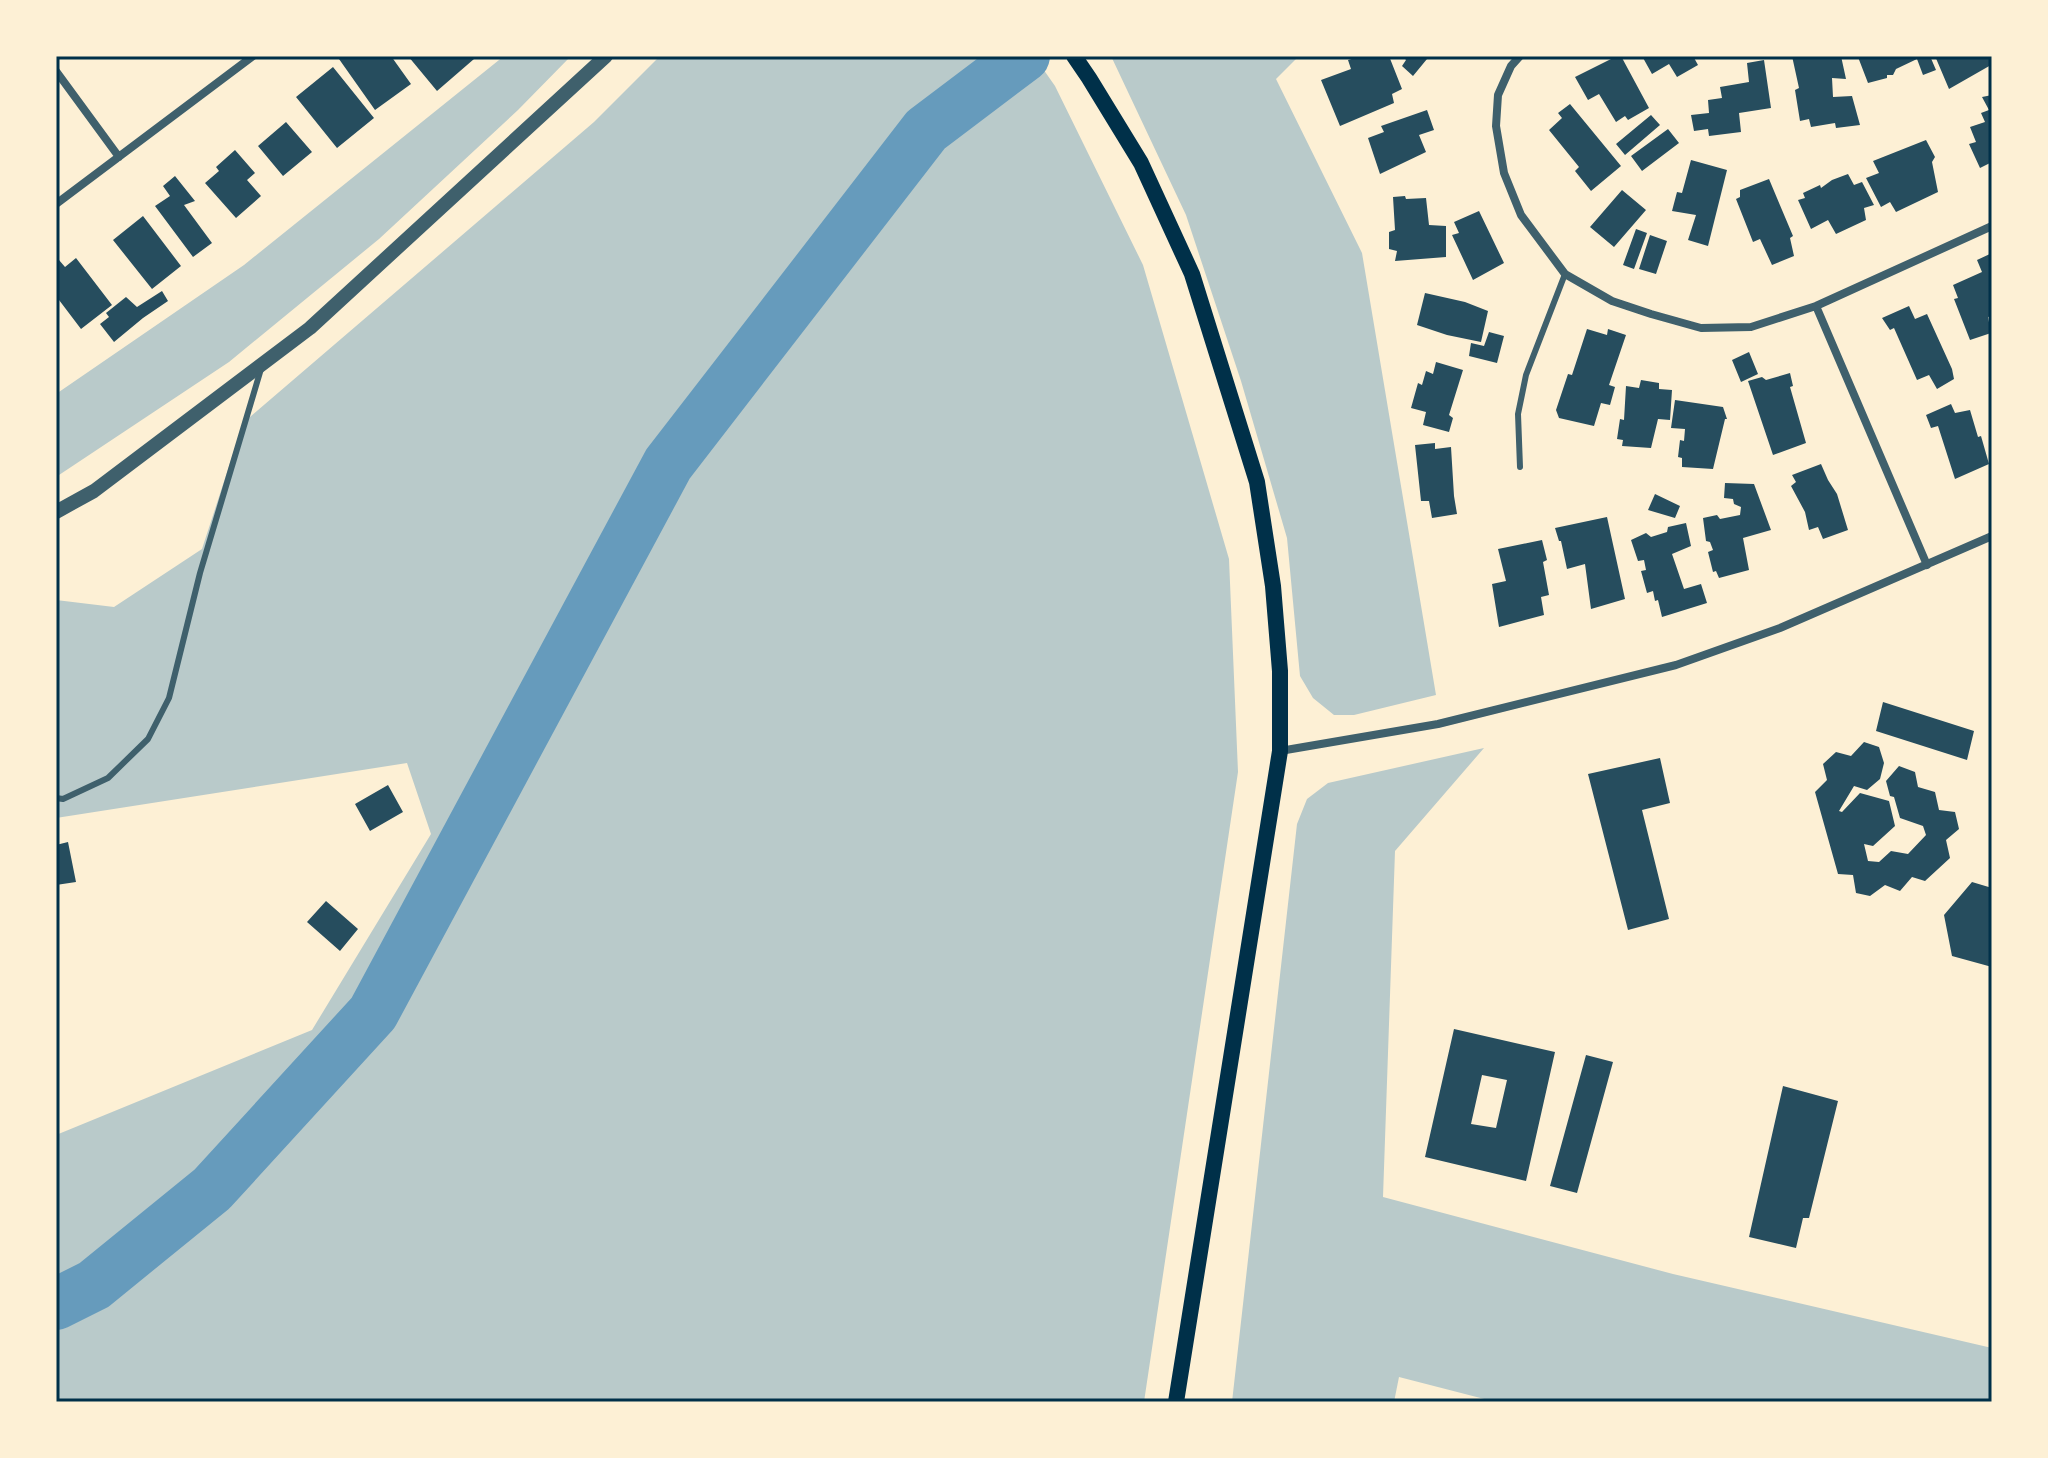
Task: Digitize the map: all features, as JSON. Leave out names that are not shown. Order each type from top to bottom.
[{"type":"main road","points":[[1074,56],[1141,163],[1192,274],[1257,482],[1273,586],[1280,671],[1280,751],[1176,1402]]},
{"type":"street","points":[[56,204],[253,56]]},
{"type":"street","points":[[56,512],[94,491],[310,328],[606,56]]},
{"type":"street","points":[[1520,56],[1511,66],[1498,95],[1496,126],[1504,173],[1521,215],[1565,274],[1612,301],[1701,328],[1751,327],[1816,306],[1992,226]]},
{"type":"street","points":[[56,71],[119,157]]},
{"type":"street","points":[[1816,306],[1927,565]]},
{"type":"street","points":[[1280,751],[1438,724],[1676,665],[1780,628],[1992,536]]},
{"type":"lane","points":[[1520,467],[1518,414],[1526,375],[1565,274]]},
{"type":"lane","points":[[56,798],[63,799],[108,778],[148,739],[169,698],[200,573],[263,363]]},
{"type":"shaded area","points":[[504,56],[571,56],[518,110],[379,239],[229,362],[56,477],[56,394],[244,265]]},
{"type":"shaded area","points":[[660,56],[1034,56],[1055,86],[1143,265],[1229,559],[1238,772],[1144,1402],[56,1402],[56,1135],[312,1030],[431,834],[407,763],[56,818],[56,600],[114,607],[202,549],[243,423],[594,122]]},
{"type":"shaded area","points":[[1111,56],[1299,56],[1276,79],[1362,253],[1436,695],[1354,715],[1334,715],[1313,698],[1300,676],[1287,538],[1241,381],[1186,215]]},
{"type":"shaded area","points":[[1484,748],[1395,851],[1383,1197],[1673,1274],[1992,1348],[1992,1402],[1496,1402],[1399,1377],[1394,1402],[1232,1402],[1297,824],[1307,799],[1328,783]]},
{"type":"building","points":[[343,56],[391,56],[411,84],[375,110],[339,59]]},
{"type":"building","points":[[408,56],[471,56],[474,59],[437,91]]},
{"type":"building","points":[[1362,56],[1389,56],[1402,89],[1392,94],[1394,103],[1340,126],[1321,80],[1351,69],[1348,60]]},
{"type":"building","points":[[1403,56],[1424,56],[1427,59],[1413,76],[1402,66],[1406,60]]},
{"type":"building","points":[[1621,56],[1649,108],[1628,120],[1625,116],[1616,122],[1599,94],[1588,100],[1575,77]]},
{"type":"building","points":[[1642,56],[1693,56],[1698,65],[1677,77],[1669,64],[1652,74]]},
{"type":"building","points":[[1792,56],[1841,56],[1846,79],[1832,78],[1833,97],[1852,96],[1860,125],[1836,128],[1835,123],[1811,127],[1809,119],[1800,121],[1795,90],[1799,88]]},
{"type":"building","points":[[1859,56],[1930,56],[1936,70],[1923,75],[1917,59],[1896,69],[1887,78],[1868,83]]},
{"type":"building","points":[[1935,56],[1988,56],[1991,65],[1949,89]]},
{"type":"building","points":[[1764,60],[1771,108],[1739,113],[1741,132],[1709,136],[1708,129],[1694,131],[1691,115],[1709,113],[1708,100],[1722,98],[1720,87],[1749,82],[1747,63]]},
{"type":"building","points":[[333,67],[374,118],[337,148],[296,97]]},
{"type":"building","points":[[1992,95],[1992,162],[1980,168],[1969,144],[1976,142],[1970,127],[1985,122],[1981,113],[1989,110],[1982,97]]},
{"type":"building","points":[[1570,104],[1621,166],[1591,191],[1575,171],[1579,167],[1549,130],[1562,118],[1558,113]]},
{"type":"building","points":[[1427,110],[1434,130],[1419,135],[1426,152],[1380,174],[1368,138],[1384,132],[1381,126]]},
{"type":"building","points":[[1651,115],[1660,125],[1625,155],[1616,144]]},
{"type":"building","points":[[286,122],[312,152],[283,176],[258,146]]},
{"type":"building","points":[[1668,129],[1679,143],[1642,171],[1631,156]]},
{"type":"building","points":[[1926,140],[1935,157],[1932,162],[1938,192],[1896,212],[1890,202],[1881,207],[1866,178],[1879,173],[1873,161]]},
{"type":"building","points":[[235,150],[255,173],[247,180],[261,196],[236,218],[205,183],[219,171],[216,167]]},
{"type":"building","points":[[1691,160],[1727,170],[1708,246],[1688,240],[1696,215],[1672,211],[1677,192],[1682,193]]},
{"type":"building","points":[[1848,174],[1854,185],[1862,182],[1874,205],[1864,208],[1866,220],[1836,234],[1828,220],[1811,229],[1798,200],[1805,198],[1803,193]]},
{"type":"building","points":[[175,176],[195,201],[184,205],[212,243],[193,257],[155,206],[170,196],[163,186]]},
{"type":"building","points":[[1769,179],[1793,236],[1790,238],[1794,256],[1772,265],[1760,239],[1753,242],[1736,199],[1740,197],[1740,190]]},
{"type":"building","points":[[1622,190],[1646,210],[1614,247],[1590,227]]},
{"type":"building","points":[[1405,196],[1406,199],[1426,198],[1429,225],[1446,226],[1446,257],[1395,261],[1397,251],[1389,249],[1389,232],[1395,230],[1393,197]]},
{"type":"building","points":[[1479,211],[1504,263],[1473,280],[1452,235],[1459,233],[1454,222]]},
{"type":"building","points":[[143,216],[181,266],[152,289],[113,240]]},
{"type":"building","points":[[1636,229],[1647,233],[1634,269],[1623,265]]},
{"type":"building","points":[[1650,235],[1667,241],[1656,274],[1639,269]]},
{"type":"building","points":[[1992,253],[1992,316],[1988,317],[1991,333],[1970,340],[1954,299],[1958,298],[1953,285],[1982,272],[1977,260]]},
{"type":"building","points":[[76,258],[112,305],[81,329],[56,296],[56,263],[59,260],[65,267]]},
{"type":"building","points":[[162,291],[168,301],[114,342],[100,324],[109,317],[106,313],[126,297],[137,307]]},
{"type":"building","points":[[1425,293],[1488,311],[1481,342],[1417,325]]},
{"type":"building","points":[[1909,306],[1915,319],[1927,314],[1952,369],[1954,379],[1937,389],[1929,375],[1917,380],[1894,328],[1890,330],[1882,318]]},
{"type":"building","points":[[1587,329],[1607,335],[1608,329],[1626,335],[1609,385],[1615,387],[1610,405],[1601,403],[1594,426],[1559,418],[1556,410],[1568,374],[1572,375]]},
{"type":"building","points":[[1489,332],[1504,336],[1497,363],[1469,356],[1471,343],[1484,346]]},
{"type":"building","points":[[1749,352],[1758,374],[1741,382],[1732,360]]},
{"type":"building","points":[[1436,362],[1463,370],[1449,415],[1453,418],[1449,432],[1423,425],[1426,412],[1411,408],[1418,383],[1422,385],[1426,371],[1433,374]]},
{"type":"building","points":[[1790,373],[1793,386],[1790,387],[1806,443],[1773,455],[1748,381]]},
{"type":"building","points":[[1641,380],[1659,383],[1659,389],[1672,390],[1670,420],[1658,419],[1651,448],[1622,446],[1623,440],[1617,439],[1620,419],[1624,420],[1626,386],[1639,388]]},
{"type":"building","points":[[1675,400],[1723,407],[1727,419],[1713,469],[1682,467],[1682,458],[1678,457],[1685,429],[1671,428]]},
{"type":"building","points":[[1951,404],[1955,413],[1970,410],[1989,464],[1955,479],[1938,426],[1931,428],[1926,415]]},
{"type":"building","points":[[1435,443],[1435,449],[1451,447],[1457,514],[1432,518],[1429,501],[1421,501],[1415,445]]},
{"type":"building","points":[[1821,464],[1837,494],[1848,530],[1823,539],[1818,527],[1809,530],[1805,512],[1791,486],[1796,482],[1792,475]]},
{"type":"building","points":[[1725,483],[1754,484],[1771,530],[1743,538],[1749,570],[1719,578],[1716,571],[1713,572],[1708,552],[1713,550],[1710,542],[1706,541],[1703,518],[1740,515],[1741,507],[1734,504],[1733,499],[1724,498]]},
{"type":"building","points":[[1655,494],[1680,506],[1675,518],[1648,510]]},
{"type":"building","points":[[1607,517],[1625,599],[1591,609],[1585,564],[1567,569],[1555,528]]},
{"type":"building","points":[[1686,523],[1691,546],[1672,554],[1684,589],[1701,584],[1707,603],[1662,617],[1653,591],[1647,593],[1641,571],[1646,570],[1644,560],[1638,561],[1631,540],[1646,533],[1651,537],[1667,532],[1668,527]]},
{"type":"building","points":[[1542,540],[1547,560],[1543,562],[1549,595],[1541,597],[1544,615],[1499,627],[1492,584],[1506,581],[1498,549]]},
{"type":"building","points":[[1883,702],[1974,731],[1967,760],[1876,731]]},
{"type":"building","points":[[1864,742],[1879,747],[1884,763],[1880,779],[1867,790],[1854,786],[1839,811],[1842,812],[1860,793],[1889,801],[1895,826],[1873,846],[1864,844],[1868,861],[1879,862],[1891,851],[1908,854],[1926,835],[1923,826],[1900,818],[1894,797],[1890,796],[1886,781],[1899,766],[1915,772],[1918,787],[1935,792],[1939,810],[1955,812],[1959,829],[1946,840],[1950,858],[1925,881],[1912,877],[1900,891],[1885,885],[1870,896],[1856,893],[1853,875],[1838,874],[1815,792],[1827,780],[1823,764],[1836,752],[1851,756]]},
{"type":"building","points":[[1660,758],[1670,803],[1642,810],[1669,919],[1628,930],[1588,774]]},
{"type":"building","points":[[388,785],[403,812],[370,831],[355,804]]},
{"type":"building","points":[[68,842],[76,882],[56,885],[56,845]]},
{"type":"building","points":[[1972,882],[1992,888],[1992,967],[1952,956],[1944,915]]},
{"type":"building","points":[[326,901],[358,929],[340,951],[307,922]]},
{"type":"building","points":[[1454,1029],[1555,1052],[1526,1181],[1425,1157]],"holes":[[[1482,1075],[1507,1080],[1496,1128],[1471,1124]]]},
{"type":"building","points":[[1586,1055],[1613,1062],[1577,1193],[1550,1186]]},
{"type":"building","points":[[1783,1086],[1838,1101],[1809,1218],[1803,1218],[1796,1248],[1749,1237]]},
{"type":"waterway","points":[[56,1304],[94,1285],[212,1189],[373,1013],[668,464],[926,130],[1024,56]]}]
